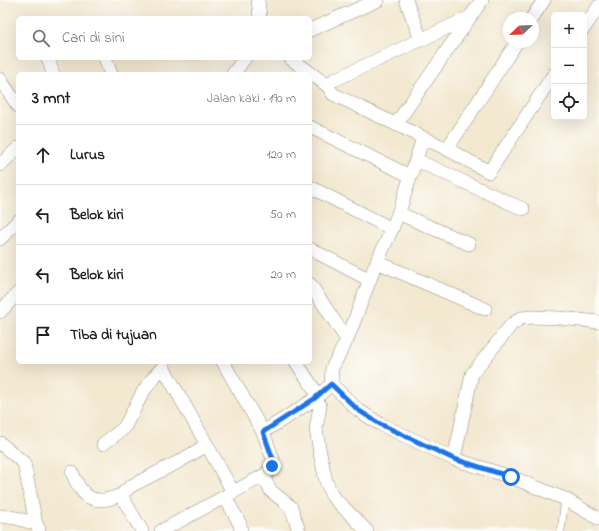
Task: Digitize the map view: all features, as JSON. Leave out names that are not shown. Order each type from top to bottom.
[{"type":"street","points":[[258,0],[260,16]]},
{"type":"street","points":[[312,29],[378,0]]},
{"type":"street","points":[[406,0],[421,40]]},
{"type":"street","points":[[396,124],[482,0]]},
{"type":"street","points":[[536,12],[544,0]]},
{"type":"street","points":[[587,24],[599,6]]},
{"type":"street","points":[[328,86],[329,83],[334,80],[470,17]]},
{"type":"street","points":[[447,149],[512,48]]},
{"type":"street","points":[[49,60],[52,72]]},
{"type":"street","points":[[106,60],[110,72]]},
{"type":"street","points":[[234,72],[244,60]]},
{"type":"street","points":[[293,60],[309,72]]},
{"type":"street","points":[[312,74],[328,86],[333,94],[447,149],[489,172],[551,79]]},
{"type":"street","points":[[0,79],[16,103]]},
{"type":"street","points":[[312,128],[410,176]]},
{"type":"street","points":[[263,432],[316,397],[331,384],[332,368],[347,340],[377,262],[392,229],[423,138]]},
{"type":"street","points":[[0,155],[16,149]]},
{"type":"street","points":[[0,165],[16,150]]},
{"type":"street","points":[[416,160],[523,209]]},
{"type":"street","points":[[312,188],[392,229]]},
{"type":"street","points":[[398,213],[469,244]]},
{"type":"street","points":[[0,239],[16,223]]},
{"type":"street","points":[[312,250],[370,280]]},
{"type":"street","points":[[377,262],[485,309]]},
{"type":"street","points":[[312,287],[347,340]]},
{"type":"street","points":[[0,312],[16,295]]},
{"type":"street","points":[[454,459],[472,374],[511,325],[521,318],[533,317],[599,322]]},
{"type":"street","points":[[161,531],[263,476],[272,466],[273,459],[263,432],[224,364]]},
{"type":"street","points":[[297,364],[320,406],[316,429],[326,481],[332,496],[367,531]]},
{"type":"street","points":[[103,444],[124,428],[142,392],[163,367],[207,445],[229,494],[240,524],[241,531]]},
{"type":"street","points":[[331,384],[358,410],[380,424],[454,459],[511,477],[565,499],[599,519]]},
{"type":"street","points":[[0,443],[24,463],[38,528]]},
{"type":"street","points":[[72,472],[75,481],[88,497],[98,501],[121,495],[131,486],[180,462],[207,445]]},
{"type":"street","points":[[263,476],[271,491],[291,507],[299,531]]},
{"type":"street","points":[[121,495],[142,531]]},
{"type":"street","points":[[0,516],[16,518],[38,528]]},
{"type":"lane","points":[[561,531],[565,499]]},
{"type":"route","points":[[272,466],[273,459],[263,432],[314,399],[331,384],[358,410],[380,424],[454,459],[511,477]]}]
